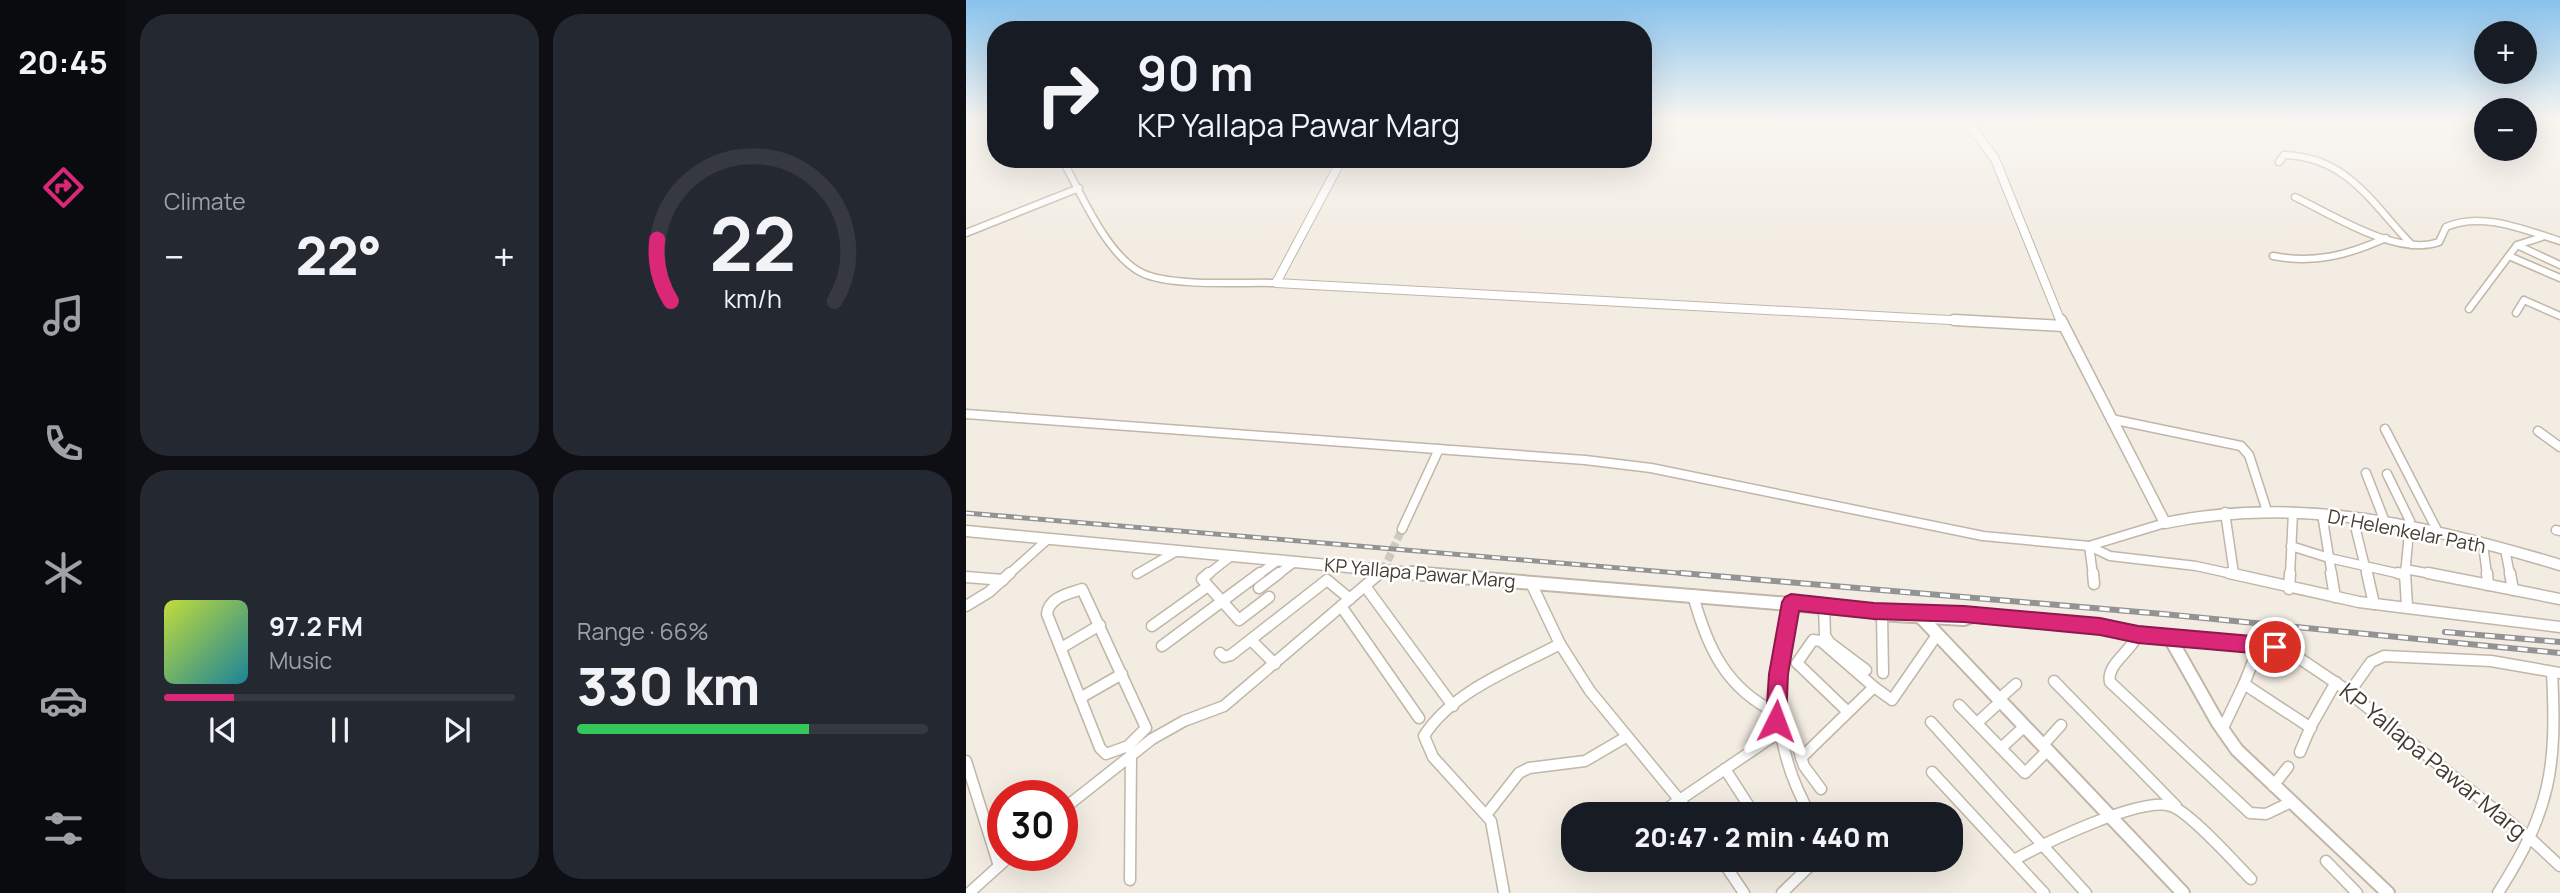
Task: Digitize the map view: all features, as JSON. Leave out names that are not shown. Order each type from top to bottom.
[{"type":"street","points":[[1995,162],[2063,326],[2165,523]]},
{"type":"street","points":[[2321,162],[2352,178],[2379,206],[2395,230],[2413,247]]},
{"type":"street","points":[[1067,168],[1109,240],[1127,263],[1143,274],[1165,279],[2063,326]]},
{"type":"street","points":[[1276,283],[1337,168]]},
{"type":"street","points":[[966,233],[1079,188]]},
{"type":"street","points":[[2295,197],[2386,238],[2413,247],[2441,241],[2446,227],[2461,221],[2490,223],[2560,240]]},
{"type":"street","points":[[2469,309],[2517,245],[2545,236]]},
{"type":"street","points":[[2273,256],[2300,262],[2336,257],[2386,238]]},
{"type":"street","points":[[2517,245],[2560,265]]},
{"type":"street","points":[[2509,256],[2560,278]]},
{"type":"street","points":[[2516,313],[2524,300],[2559,312]]},
{"type":"street","points":[[966,414],[1585,460],[1651,468],[1983,536],[2089,546],[2110,556],[2158,560],[2374,604],[2560,627]]},
{"type":"street","points":[[2111,419],[2241,446],[2249,455],[2267,510]]},
{"type":"street","points":[[2385,429],[2439,534]]},
{"type":"street","points":[[2538,431],[2560,447]]},
{"type":"street","points":[[1402,529],[1439,449]]},
{"type":"street","points":[[2367,473],[2385,522]]},
{"type":"street","points":[[2387,474],[2408,515],[2410,527],[2405,572],[2407,606]]},
{"type":"street","name":"Dr Helenkelar Path","points":[[2089,546],[2165,523],[2224,512],[2267,510],[2385,522],[2505,549],[2560,565]]},
{"type":"street","points":[[2224,512],[2234,574]]},
{"type":"street","points":[[2290,589],[2293,512]]},
{"type":"street","points":[[2322,514],[2335,597]]},
{"type":"street","points":[[2353,518],[2374,604]]},
{"type":"street","name":"KP Yallapa Pawar Marg","points":[[966,531],[1382,571],[1791,602],[1878,613],[1964,619],[1972,616],[2100,626],[2138,635],[2260,644],[2285,651],[2336,682],[2531,839],[2560,866]]},
{"type":"street","points":[[966,606],[1003,580],[1048,539]]},
{"type":"street","points":[[2483,544],[2488,585]]},
{"type":"street","points":[[2089,546],[2094,584]]},
{"type":"street","points":[[2291,546],[2363,565],[2560,599]]},
{"type":"street","points":[[2505,549],[2513,590]]},
{"type":"street","points":[[1137,574],[1177,551]]},
{"type":"street","points":[[1230,556],[1202,579],[1239,620],[1269,597]]},
{"type":"street","points":[[1163,646],[1278,561]]},
{"type":"street","points":[[1259,588],[1293,563]]},
{"type":"street","points":[[1078,796],[1130,751],[1186,719],[1205,715],[1224,706],[1382,571]]},
{"type":"street","points":[[966,577],[1003,580]]},
{"type":"street","points":[[1220,653],[1227,657],[1327,580],[1350,599]]},
{"type":"street","points":[[1531,583],[1560,644],[1590,691],[1682,802]]},
{"type":"street","points":[[1152,626],[1208,586]]},
{"type":"street","points":[[1365,586],[1453,706]]},
{"type":"street","points":[[1130,751],[1106,754],[1100,748],[1047,614],[1048,607],[1058,597],[1082,589],[1146,728],[1130,751],[1130,880]]},
{"type":"street","points":[[1693,595],[1699,620],[1726,671],[1752,700],[1777,713]]},
{"type":"street","points":[[1791,602],[1779,674],[1778,733],[1781,753],[1802,802]]},
{"type":"street","points":[[1340,606],[1419,718]]},
{"type":"street","points":[[1824,606],[1825,636],[1830,643],[1866,670]]},
{"type":"street","points":[[1878,613],[1883,673]]},
{"type":"street","points":[[1918,614],[2183,893]]},
{"type":"street","points":[[1061,648],[1100,625]]},
{"type":"street","points":[[1848,712],[1797,663],[1813,640],[1821,641],[1892,699],[1937,635]]},
{"type":"street","points":[[2138,635],[2129,653],[2109,669],[2110,682],[2250,813],[2259,817],[2267,815],[2291,802]]},
{"type":"street","points":[[2171,638],[2222,730],[2237,750],[2388,893]]},
{"type":"street","points":[[1251,640],[1275,664]]},
{"type":"street","points":[[1504,893],[1491,821],[1433,757],[1424,740],[1428,726],[1453,706],[1560,644]]},
{"type":"street","points":[[2222,730],[2260,644]]},
{"type":"street","points":[[2349,693],[2371,662],[2384,656],[2491,661],[2556,673],[2557,749],[2547,794],[2531,839],[2498,893]]},
{"type":"street","points":[[1080,698],[1122,674]]},
{"type":"street","points":[[2054,681],[2251,879]]},
{"type":"street","points":[[2300,752],[2336,682]]},
{"type":"street","points":[[1977,723],[2016,684]]},
{"type":"street","points":[[2244,684],[2311,728]]},
{"type":"street","points":[[1801,758],[1874,687]]},
{"type":"street","points":[[1959,705],[2025,773],[2061,725]]},
{"type":"street","points":[[1931,722],[2086,893]]},
{"type":"street","points":[[2001,748],[2025,726]]},
{"type":"street","points":[[1675,802],[1778,733]]},
{"type":"street","points":[[1486,816],[1519,772],[1529,768],[1585,761],[1626,737]]},
{"type":"street","points":[[1797,746],[1801,758],[1821,789]]},
{"type":"street","points":[[966,761],[987,828]]},
{"type":"street","points":[[2273,786],[2288,767]]},
{"type":"street","points":[[1725,769],[1746,802]]},
{"type":"street","points":[[1932,772],[2044,893]]},
{"type":"street","points":[[2014,860],[2042,843],[2112,817],[2161,805],[2171,805],[2183,813]]},
{"type":"street","points":[[2326,860],[2357,893]]},
{"type":"street","points":[[969,893],[993,871]]},
{"type":"street","points":[[1730,872],[1744,893]]},
{"type":"street","points":[[1782,893],[1804,872]]},
{"type":"tunnel","points":[[1383,571],[1402,529]]},
{"type":"railway","points":[[966,513],[1702,575]]},
{"type":"railway","points":[[1681,573],[2163,614],[2560,653]]},
{"type":"railway","points":[[2445,632],[2560,642]]},
{"type":"route","points":[[1776,721],[1779,674],[1791,602],[1874,611],[1964,614],[2100,626],[2138,635],[2275,647]]}]
